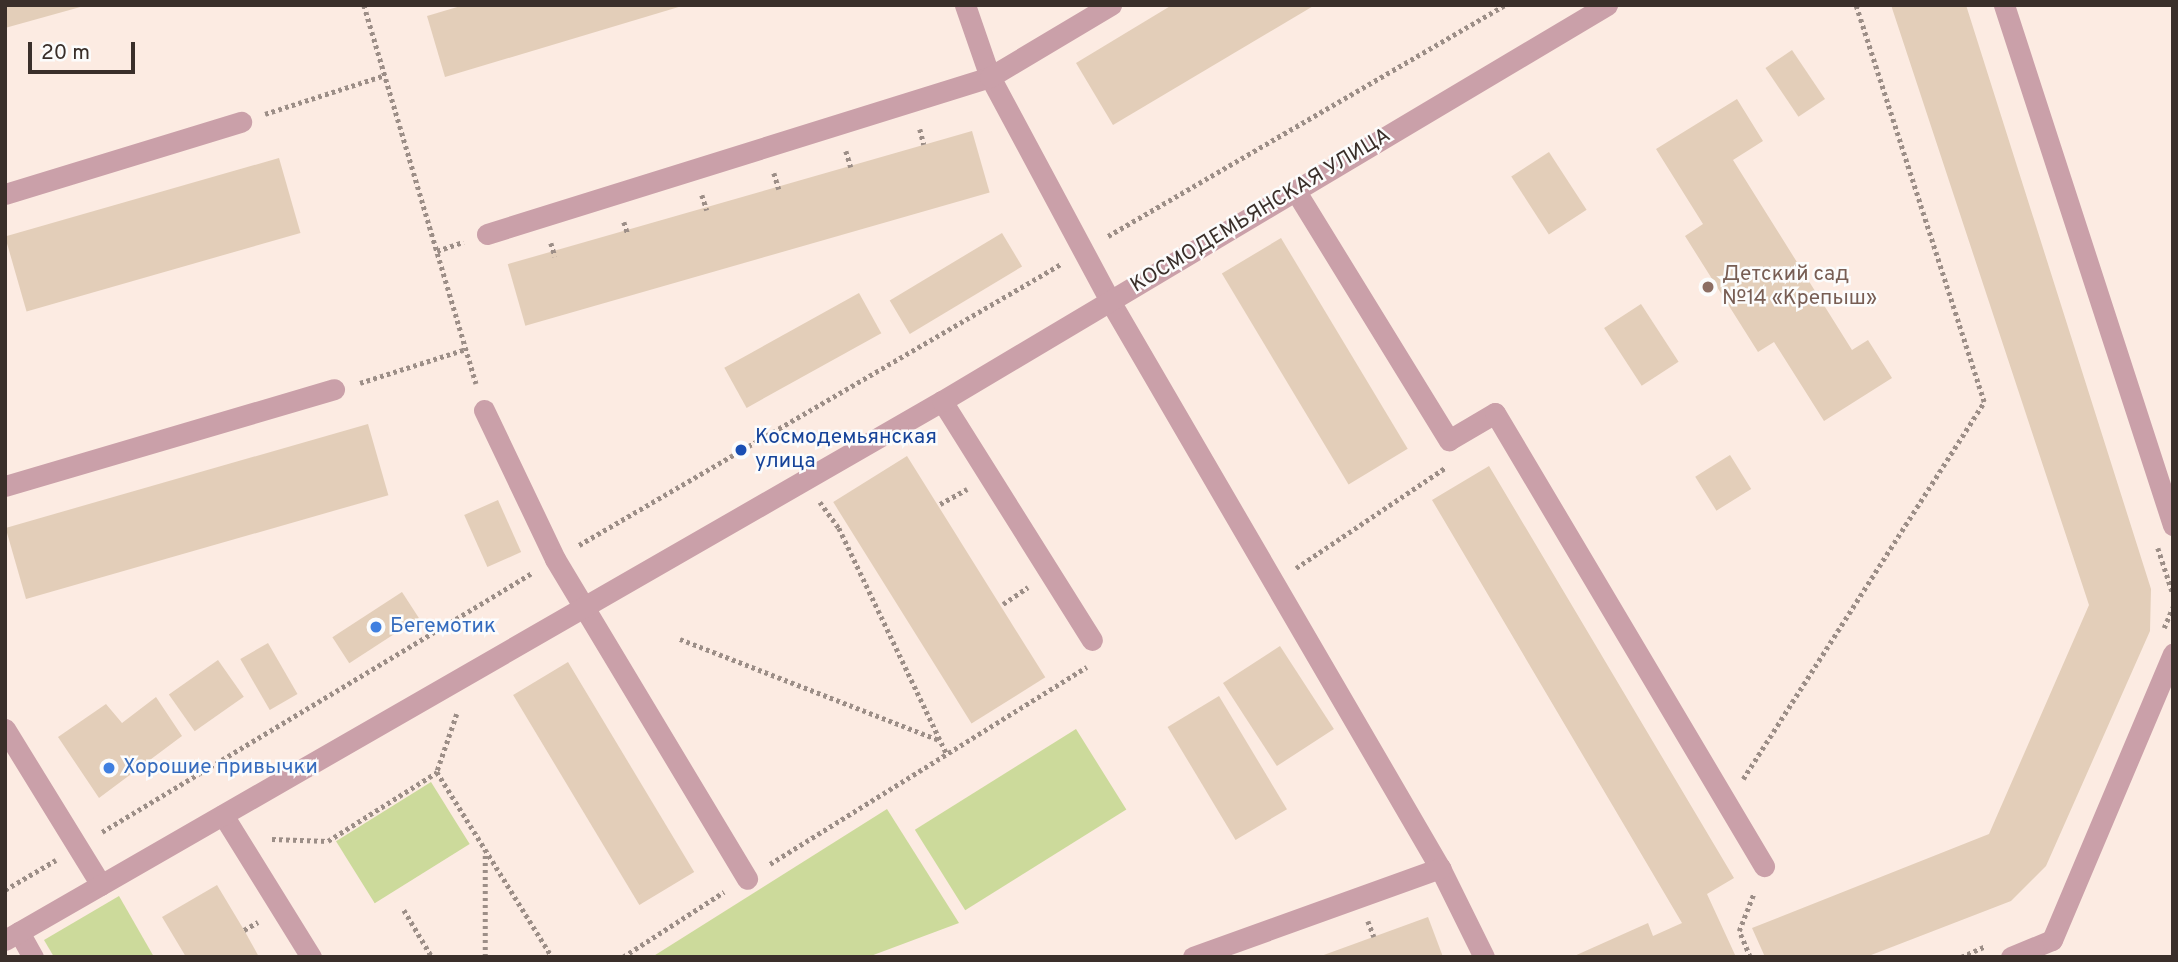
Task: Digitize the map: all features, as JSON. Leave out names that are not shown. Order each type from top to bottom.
[{"type":"street","points":[[965,5],[990,77],[1110,301],[1440,868],[1483,957]]},
{"type":"street","points":[[487,234],[990,77],[1111,5]]},
{"type":"street","name":"КОСМОДЕМЬЯНСКАЯ УЛИЦА","points":[[12,936],[942,401],[1607,5]]},
{"type":"street","points":[[2004,5],[2173,525]]},
{"type":"street","points":[[5,194],[241,122]]},
{"type":"street","points":[[1296,190],[1449,440],[1495,413],[1764,866]]},
{"type":"street","points":[[5,486],[334,390]]},
{"type":"street","points":[[942,401],[1087,648]]},
{"type":"street","points":[[484,410],[555,559],[747,879]]},
{"type":"street","points":[[2011,957],[2052,940],[2173,653]]},
{"type":"street","points":[[5,729],[101,885]]},
{"type":"street","points":[[223,815],[311,957]]},
{"type":"street","points":[[1193,957],[1440,868]]},
{"type":"street","points":[[12,936],[33,957]]},
{"type":"path","points":[[364,5],[484,410]]},
{"type":"path","points":[[5,890],[555,559],[1505,5]]},
{"type":"path","points":[[1727,804],[1984,402],[1856,5]]},
{"type":"path","points":[[241,122],[385,75]]},
{"type":"path","points":[[334,390],[466,349]]},
{"type":"path","points":[[1296,569],[1448,465]]},
{"type":"path","points":[[818,499],[839,528],[947,754]]},
{"type":"path","points":[[680,639],[940,740]]},
{"type":"path","points":[[622,957],[1089,665],[1087,648]]},
{"type":"path","points":[[237,838],[328,841],[437,772],[457,715]]},
{"type":"path","points":[[437,772],[552,957]]},
{"type":"path","points":[[485,849],[485,957]]},
{"type":"path","points":[[1750,957],[1739,931],[1764,866]]},
{"type":"path","points":[[404,910],[432,957]]},
{"type":"path","points":[[1368,920],[1374,937]]},
{"type":"green space","points":[[1076,729],[1126,810],[965,910],[915,830]]},
{"type":"green space","points":[[431,782],[470,844],[375,903],[336,841]]},
{"type":"green space","points":[[887,809],[959,923],[868,957],[652,957]]},
{"type":"green space","points":[[119,896],[154,957],[54,957],[44,940]]},
{"type":"building","points":[[5,5],[84,5],[84,6],[5,28]]},
{"type":"building","points":[[464,5],[682,6],[445,77],[427,16]]},
{"type":"building","points":[[1172,5],[1315,5],[1113,125],[1076,63]]},
{"type":"building","points":[[1891,5],[1966,5],[2151,589],[2150,631],[2046,866],[2011,901],[1866,957],[1765,957],[1752,928],[1989,834],[2089,605]]},
{"type":"building","points":[[1792,50],[1825,99],[1798,117],[1765,68]]},
{"type":"building","points":[[1737,99],[1763,141],[1733,160],[1852,350],[1868,340],[1892,378],[1824,421],[1774,342],[1758,352],[1685,236],[1703,224],[1656,149]]},
{"type":"building","points":[[972,131],[990,193],[525,326],[508,264]]},
{"type":"building","points":[[1549,152],[1587,210],[1549,234],[1511,177]]},
{"type":"building","points":[[279,158],[300,233],[27,312],[5,237]]},
{"type":"building","points":[[1002,233],[1022,266],[910,334],[890,300]]},
{"type":"building","points":[[1281,238],[1408,449],[1349,484],[1222,274]]},
{"type":"building","points":[[859,293],[881,333],[747,408],[724,368]]},
{"type":"building","points":[[1641,304],[1679,362],[1642,386],[1604,328]]},
{"type":"building","points":[[368,424],[388,495],[26,599],[6,528]]},
{"type":"building","points":[[1730,455],[1751,489],[1716,511],[1695,477]]},
{"type":"building","points":[[907,456],[1045,677],[972,723],[833,502]]},
{"type":"building","points":[[1489,466],[1734,878],[1707,894],[1736,957],[1572,957],[1648,923],[1653,936],[1682,923],[1432,500]]},
{"type":"building","points":[[498,500],[521,552],[487,567],[464,515]]},
{"type":"building","name":"Бегемотик","points":[[402,592],[419,618],[349,663],[332,637]]},
{"type":"building","points":[[268,643],[298,694],[270,710],[240,659]]},
{"type":"building","points":[[1280,646],[1334,729],[1277,766],[1223,683]]},
{"type":"building","points":[[218,660],[244,697],[195,731],[169,694]]},
{"type":"building","points":[[568,662],[694,872],[639,905],[513,695]]},
{"type":"building","points":[[1219,696],[1287,809],[1236,840],[1168,727]]},
{"type":"building","name":"Хорошие привычки","points":[[156,697],[182,736],[99,798],[58,737],[106,704],[122,723]]},
{"type":"building","points":[[217,885],[259,957],[186,957],[162,917]]},
{"type":"building","points":[[1428,917],[1443,957],[1321,957],[1321,956]]},
{"type":"place","name":"Детский сад №14 «Крепыш»","points":[[1708,287]]},
{"type":"place","name":"Космодемьянская улица","points":[[741,450]]},
{"type":"place","name":"Бегемотик","points":[[376,627]]},
{"type":"place","name":"Хорошие привычки","points":[[109,768]]}]
